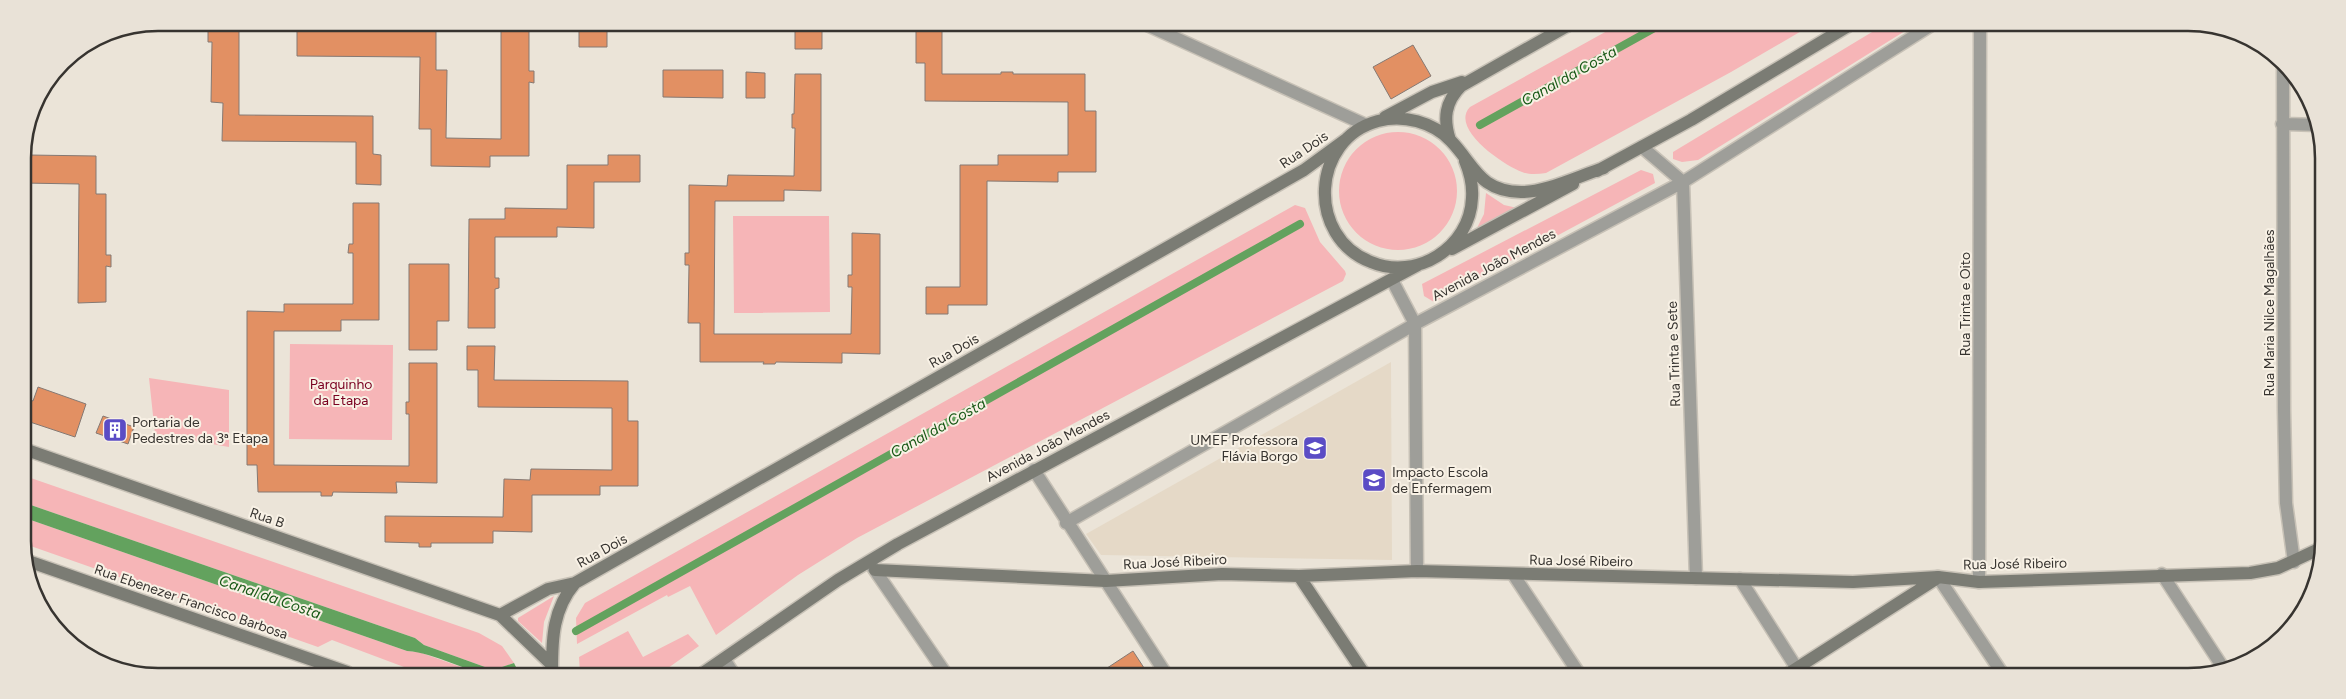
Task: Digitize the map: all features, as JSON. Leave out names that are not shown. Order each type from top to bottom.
[{"type":"main road","points":[[1465,161],[1472,186],[1470,212],[1460,236],[1451,246],[1424,263],[1394,268],[1371,263],[1350,251],[1335,232],[1326,211],[1324,185],[1331,161],[1345,140],[1372,123],[1432,92],[1469,80],[1557,31]]},
{"type":"main road","name":"Avenida João Mendes","points":[[711,668],[838,580],[872,566],[1034,470],[1604,168],[1839,31]]},
{"type":"main road","points":[[1450,140],[1445,121],[1449,102],[1454,93],[1469,80]]},
{"type":"main road","points":[[1372,123],[1404,118],[1435,128],[1450,140],[1473,171],[1489,184],[1508,191],[1520,192],[1544,189],[1604,168]]},
{"type":"main road","name":"Rua Dois","points":[[575,583],[1304,170],[1345,140]]},
{"type":"main road","name":"Rua B","points":[[31,452],[500,615]]},
{"type":"main road","name":"Rua José Ribeiro","points":[[872,566],[1106,581],[1222,574],[1299,576],[1417,570],[1853,582],[1938,577],[1979,582],[2250,572],[2278,568],[2314,551]]},
{"type":"main road","name":"Rua Ebenezer Francisco Barbosa","points":[[34,563],[335,668]]},
{"type":"main road","points":[[1299,576],[1361,667]]},
{"type":"main road","points":[[1804,667],[1938,577]]},
{"type":"main road","points":[[551,668],[500,615],[548,589],[575,583]]},
{"type":"main road","points":[[552,668],[553,630],[557,612],[575,583]]},
{"type":"street","name":"Avenida João Mendes","points":[[1066,523],[1414,324],[1683,182],[1922,31]]},
{"type":"street","name":"Rua Trinta e Oito","points":[[1979,582],[1980,31]]},
{"type":"street","points":[[1161,32],[1372,123]]},
{"type":"street","name":"Rua Maria Nilce Magalhães","points":[[2282,74],[2286,503],[2294,562]]},
{"type":"street","points":[[2282,124],[2310,125]]},
{"type":"street","points":[[1642,147],[1683,182]]},
{"type":"street","name":"Rua Trinta e Sete","points":[[1683,182],[1696,578]]},
{"type":"street","points":[[1392,280],[1414,324],[1417,570]]},
{"type":"street","points":[[1034,470],[1066,523],[1162,668]]},
{"type":"street","points":[[872,566],[942,668]]},
{"type":"street","points":[[1513,574],[1575,667]]},
{"type":"street","points":[[2162,574],[2220,663]]},
{"type":"street","points":[[1938,577],[1998,667]]},
{"type":"street","points":[[1740,579],[1792,667]]},
{"type":"street","points":[[724,659],[730,668]]},
{"type":"shaded area","name":"UMEF Professora Flávia Borgo","points":[[1391,362],[1392,560],[1101,555],[1086,534]]},
{"type":"green space","points":[[1606,31],[1801,31],[1731,72],[1546,173],[1528,174],[1522,172],[1493,155],[1482,146],[1467,126],[1466,116],[1470,107]]},
{"type":"green space","points":[[1873,31],[1905,31],[1698,160],[1682,162],[1673,159],[1673,152]]},
{"type":"green space","points":[[1398,132],[1421,136],[1440,149],[1453,168],[1457,191],[1453,214],[1440,233],[1421,246],[1398,250],[1375,246],[1356,233],[1343,214],[1339,191],[1343,168],[1356,149],[1375,136]]},
{"type":"green space","points":[[1641,170],[1653,174],[1655,183],[1434,302],[1424,296],[1422,284]]},
{"type":"green space","points":[[1486,193],[1504,205],[1522,209],[1474,234],[1484,214]]},
{"type":"green space","points":[[1295,205],[1305,208],[1320,242],[1345,271],[1346,274],[1343,281],[857,538],[798,575],[716,635],[690,586],[668,597],[667,595],[577,644],[576,618],[585,603]]},
{"type":"green space","points":[[733,216],[829,216],[830,312],[734,313]]},
{"type":"green space","name":"Parquinho da Etapa","points":[[290,344],[393,345],[392,440],[289,439]]},
{"type":"green space","points":[[149,378],[229,390],[229,447],[155,434]]},
{"type":"green space","points":[[31,478],[479,633],[502,646],[514,663],[500,668],[485,667],[424,645],[415,638],[31,505]]},
{"type":"green space","points":[[31,520],[407,651],[419,652],[464,668],[406,668],[332,640],[318,647],[32,546]]},
{"type":"green space","points":[[554,596],[544,622],[542,643],[518,621],[518,618]]},
{"type":"green space","points":[[628,631],[643,657],[688,634],[699,646],[668,668],[580,668],[579,657]]},
{"type":"water","points":[[31,505],[415,638],[424,645],[490,668],[465,668],[421,653],[407,651],[31,520]]},
{"type":"water","points":[[514,663],[516,668],[500,668]]},
{"type":"building","points":[[208,32],[239,32],[239,115],[373,116],[373,154],[381,155],[381,185],[356,184],[356,142],[222,141],[223,103],[211,102],[212,42],[208,42]]},
{"type":"building","points":[[297,32],[436,32],[436,70],[447,70],[446,138],[501,139],[501,32],[529,32],[529,71],[534,71],[534,83],[529,82],[529,156],[490,156],[490,167],[431,166],[431,129],[419,129],[420,57],[297,56]]},
{"type":"building","points":[[579,32],[607,32],[607,47],[579,47]]},
{"type":"building","points":[[795,32],[822,32],[822,49],[795,49]]},
{"type":"building","points":[[916,32],[942,32],[942,74],[1001,74],[1001,72],[1013,72],[1013,74],[1085,74],[1085,111],[1096,111],[1096,172],[1058,172],[1058,182],[987,181],[987,305],[948,305],[948,314],[926,314],[926,287],[960,287],[960,165],[998,165],[998,155],[1068,155],[1068,102],[925,101],[925,63],[916,63]]},
{"type":"building","points":[[1413,45],[1431,76],[1391,99],[1373,67]]},
{"type":"building","points":[[663,70],[723,70],[723,98],[663,97]]},
{"type":"building","points":[[746,72],[765,73],[765,98],[746,98]]},
{"type":"building","points":[[795,74],[821,74],[821,191],[784,190],[784,201],[715,201],[714,334],[851,334],[852,287],[848,287],[848,275],[852,275],[852,233],[880,234],[880,354],[842,353],[842,363],[776,362],[775,364],[763,364],[764,362],[700,362],[700,323],[688,323],[689,265],[685,265],[685,253],[689,253],[689,185],[727,186],[728,175],[794,176],[795,128],[792,128],[792,114],[794,114]]},
{"type":"building","points":[[32,155],[96,156],[96,194],[106,194],[106,255],[111,255],[111,267],[106,266],[106,302],[78,303],[79,184],[32,183]]},
{"type":"building","points":[[608,155],[640,155],[640,182],[594,182],[594,228],[557,227],[557,237],[495,237],[495,278],[499,278],[499,288],[495,289],[495,328],[468,328],[469,219],[505,219],[505,208],[567,209],[567,165],[608,165]]},
{"type":"building","points":[[353,203],[379,203],[379,320],[341,320],[341,331],[274,331],[274,465],[409,466],[409,414],[406,414],[406,402],[409,402],[409,363],[437,363],[437,483],[396,482],[397,493],[333,492],[332,496],[321,496],[321,492],[258,492],[257,465],[247,465],[247,311],[284,312],[284,304],[353,304],[353,253],[348,253],[349,244],[353,244]]},
{"type":"building","points":[[409,264],[449,264],[449,321],[437,321],[437,350],[409,350]]},
{"type":"building","points":[[467,346],[495,346],[494,380],[628,381],[628,421],[638,421],[638,486],[600,486],[600,495],[532,495],[532,532],[493,531],[493,543],[431,543],[431,547],[419,547],[419,543],[385,542],[385,516],[503,517],[504,479],[530,480],[531,469],[612,470],[612,408],[478,407],[478,370],[467,370]]},
{"type":"building","points":[[38,387],[86,404],[75,437],[31,422],[31,400],[33,401]]},
{"type":"building","name":"Portaria de Pedestres da 3ª Etapa","points":[[103,416],[134,427],[128,444],[96,433]]},
{"type":"building","points":[[1133,651],[1144,668],[1108,668]]},
{"type":"waterway","name":"Canal da Costa","points":[[1480,125],[1649,31]]},
{"type":"waterway","name":"Canal da Costa","points":[[576,631],[1300,224]]},
{"type":"place","name":"Portaria de Pedestres da 3ª Etapa","points":[[115,430]]},
{"type":"place","name":"UMEF Professora Flávia Borgo","points":[[1315,448]]},
{"type":"place","name":"Impacto Escola de Enfermagem","points":[[1374,480]]}]
